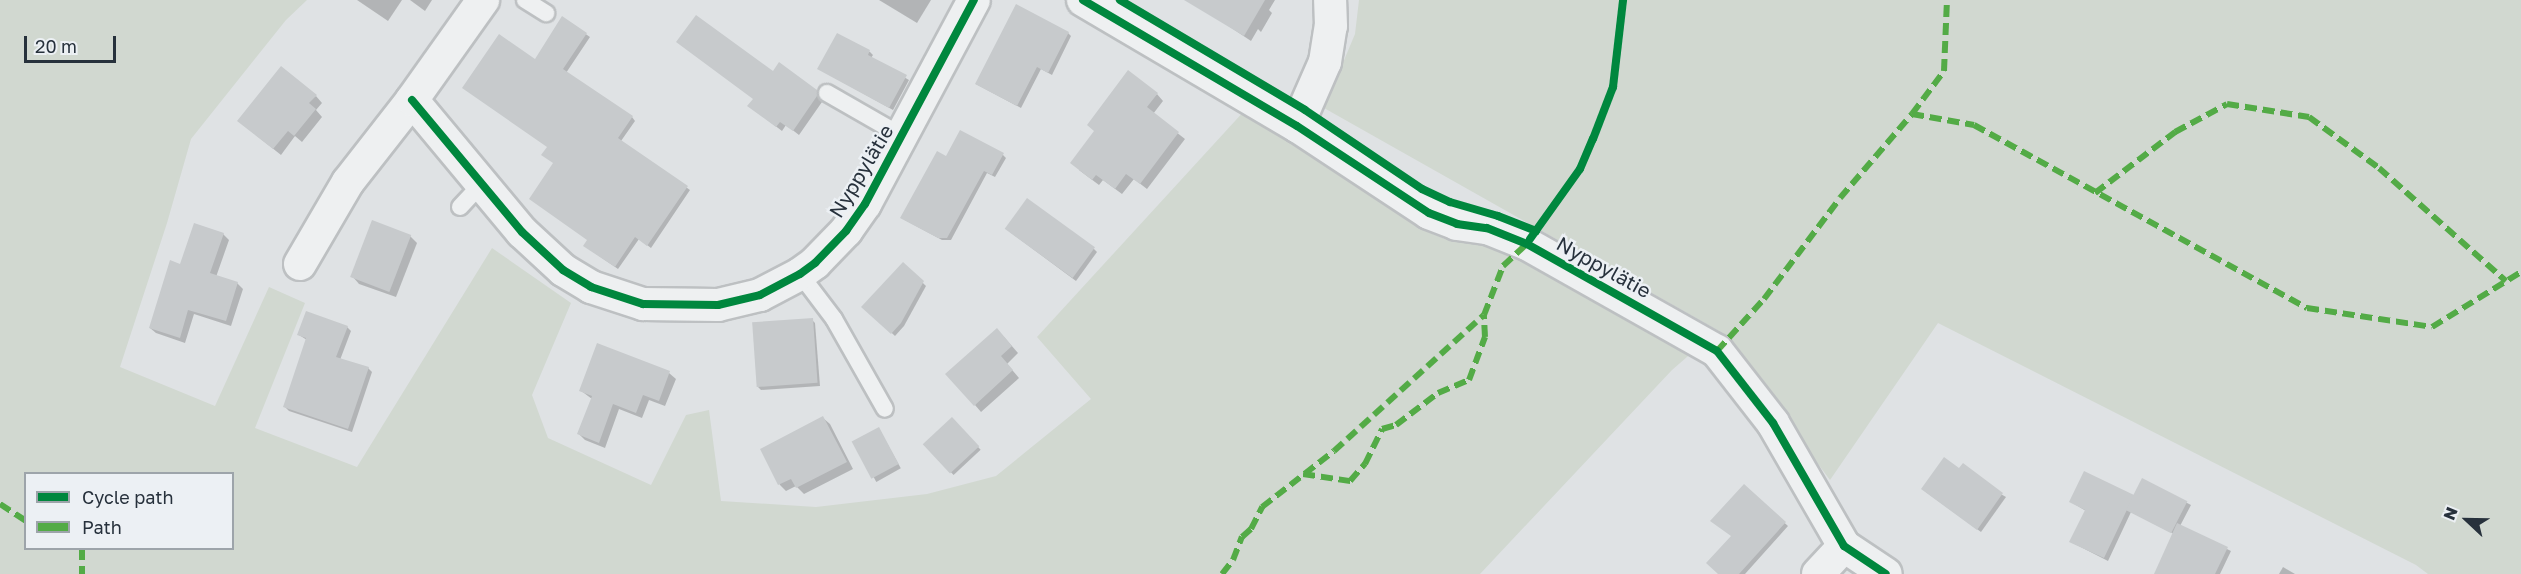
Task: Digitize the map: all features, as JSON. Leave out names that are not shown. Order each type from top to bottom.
[{"type":"street","points":[[300,264],[348,182],[412,100],[483,0]]},
{"type":"street","name":"Nyppylätie","points":[[412,100],[522,232],[563,270],[591,287],[627,299],[669,306],[718,305],[760,295],[800,274],[815,263],[846,231],[865,204],[974,0]]},
{"type":"street","name":"Nyppylätie","points":[[1083,0],[1297,126],[1429,213],[1457,224],[1487,228],[1527,244],[1718,351],[1773,423],[1844,546]]},
{"type":"street","points":[[1297,126],[1325,62],[1331,26],[1330,0]]},
{"type":"street","points":[[1818,574],[1844,546],[1886,574]]},
{"type":"lane","points":[[525,0],[546,14]]},
{"type":"lane","points":[[827,93],[902,136]]},
{"type":"lane","points":[[460,207],[482,183]]},
{"type":"lane","points":[[800,274],[834,319],[885,409]]},
{"type":"shaded area","points":[[0,0],[307,0],[286,20],[191,139],[167,223],[120,367],[215,406],[269,287],[305,303],[255,428],[357,467],[492,248],[571,303],[532,395],[548,438],[651,485],[686,415],[709,410],[721,501],[816,507],[927,494],[996,476],[1091,399],[1037,337],[1246,109],[1428,232],[1445,239],[1460,236],[1489,241],[1695,350],[1672,370],[1480,574],[0,574]]},
{"type":"shaded area","points":[[1359,0],[2521,0],[2521,574],[2428,574],[2416,565],[1938,323],[1830,480],[1719,331],[1324,108],[1355,34]]},
{"type":"building","points":[[1184,0],[1265,0],[1244,36]]},
{"type":"building","points":[[1016,4],[1069,32],[1048,73],[1037,67],[1017,106],[975,84]]},
{"type":"building","points":[[696,15],[773,71],[779,62],[817,90],[817,96],[793,131],[780,122],[776,127],[747,106],[753,99],[676,42]]},
{"type":"building","points":[[562,16],[587,33],[563,69],[633,116],[618,138],[688,186],[647,246],[635,237],[615,267],[583,246],[587,240],[529,199],[553,163],[541,155],[547,147],[462,88],[499,34],[535,59]]},
{"type":"building","points":[[837,33],[870,50],[868,55],[907,75],[889,108],[817,69]]},
{"type":"building","points":[[281,66],[317,95],[309,103],[316,109],[294,136],[288,131],[273,149],[237,121]]},
{"type":"building","points":[[1128,70],[1158,93],[1147,107],[1179,132],[1140,184],[1126,174],[1115,189],[1096,175],[1092,180],[1070,163],[1094,131],[1087,125]]},
{"type":"building","points":[[960,130],[1004,153],[992,175],[984,171],[947,238],[938,238],[900,218],[937,151],[946,156]]},
{"type":"building","points":[[1027,198],[1095,247],[1073,278],[1005,229]]},
{"type":"building","points":[[372,220],[411,235],[389,292],[350,277]]},
{"type":"building","points":[[194,223],[224,233],[210,273],[238,282],[226,321],[188,310],[180,338],[149,328],[170,260],[180,264]]},
{"type":"building","points":[[903,262],[924,281],[901,323],[891,334],[861,307]]},
{"type":"building","points":[[306,311],[348,326],[336,357],[369,367],[348,429],[283,407],[306,338],[297,335]]},
{"type":"building","points":[[813,318],[818,383],[757,387],[752,322]]},
{"type":"building","points":[[997,328],[1012,346],[1001,356],[1013,370],[974,406],[945,374]]},
{"type":"building","points":[[597,343],[670,371],[659,401],[643,395],[636,413],[613,404],[599,443],[577,434],[592,396],[579,391]]},
{"type":"building","points":[[823,416],[847,462],[796,488],[791,479],[778,485],[760,449]]},
{"type":"building","points":[[952,417],[979,446],[950,474],[923,444]]},
{"type":"building","points":[[879,427],[899,464],[871,479],[852,442]]},
{"type":"building","points":[[1944,457],[1959,468],[1963,463],[2003,493],[1977,530],[1921,489]]},
{"type":"building","points":[[2084,471],[2134,495],[2104,558],[2069,542],[2085,510],[2069,502]]},
{"type":"building","points":[[2142,478],[2187,501],[2171,533],[2126,510]]},
{"type":"building","points":[[1744,484],[1786,522],[1739,574],[1718,574],[1706,563],[1731,536],[1710,521]]},
{"type":"building","points":[[2177,523],[2228,547],[2215,574],[2154,574]]},
{"type":"marked path","points":[[1717,351],[1764,299],[1840,198],[1912,114],[1944,71],[1947,0]]},
{"type":"marked path","points":[[2095,193],[2175,132],[2227,104],[2309,117],[2379,168],[2506,281]]},
{"type":"marked path","points":[[1912,114],[1974,125],[2307,308],[2432,327],[2521,272]]},
{"type":"marked path","points":[[1303,474],[1350,481],[1365,464],[1382,429],[1396,425],[1438,393],[1469,380],[1485,337],[1484,315],[1503,266],[1527,244]]},
{"type":"marked path","points":[[1222,574],[1233,560],[1242,537],[1251,529],[1262,507],[1334,451],[1484,315]]},
{"type":"marked path","points":[[0,504],[24,520]]},
{"type":"marked path","points":[[82,550],[82,574]]},
{"type":"cycle path","points":[[412,100],[522,232],[563,270],[591,287],[643,304],[718,305],[760,295],[800,274],[815,263],[846,231],[865,204],[974,0]]},
{"type":"cycle path","points":[[1083,0],[1297,126],[1429,213],[1457,224],[1487,228],[1527,244],[1717,351],[1773,423],[1844,546],[1886,574]]},
{"type":"cycle path","points":[[1120,0],[1305,110],[1422,189],[1450,202],[1498,216],[1536,231]]},
{"type":"cycle path","points":[[1530,239],[1580,169],[1593,139],[1613,87],[1623,0]]}]
